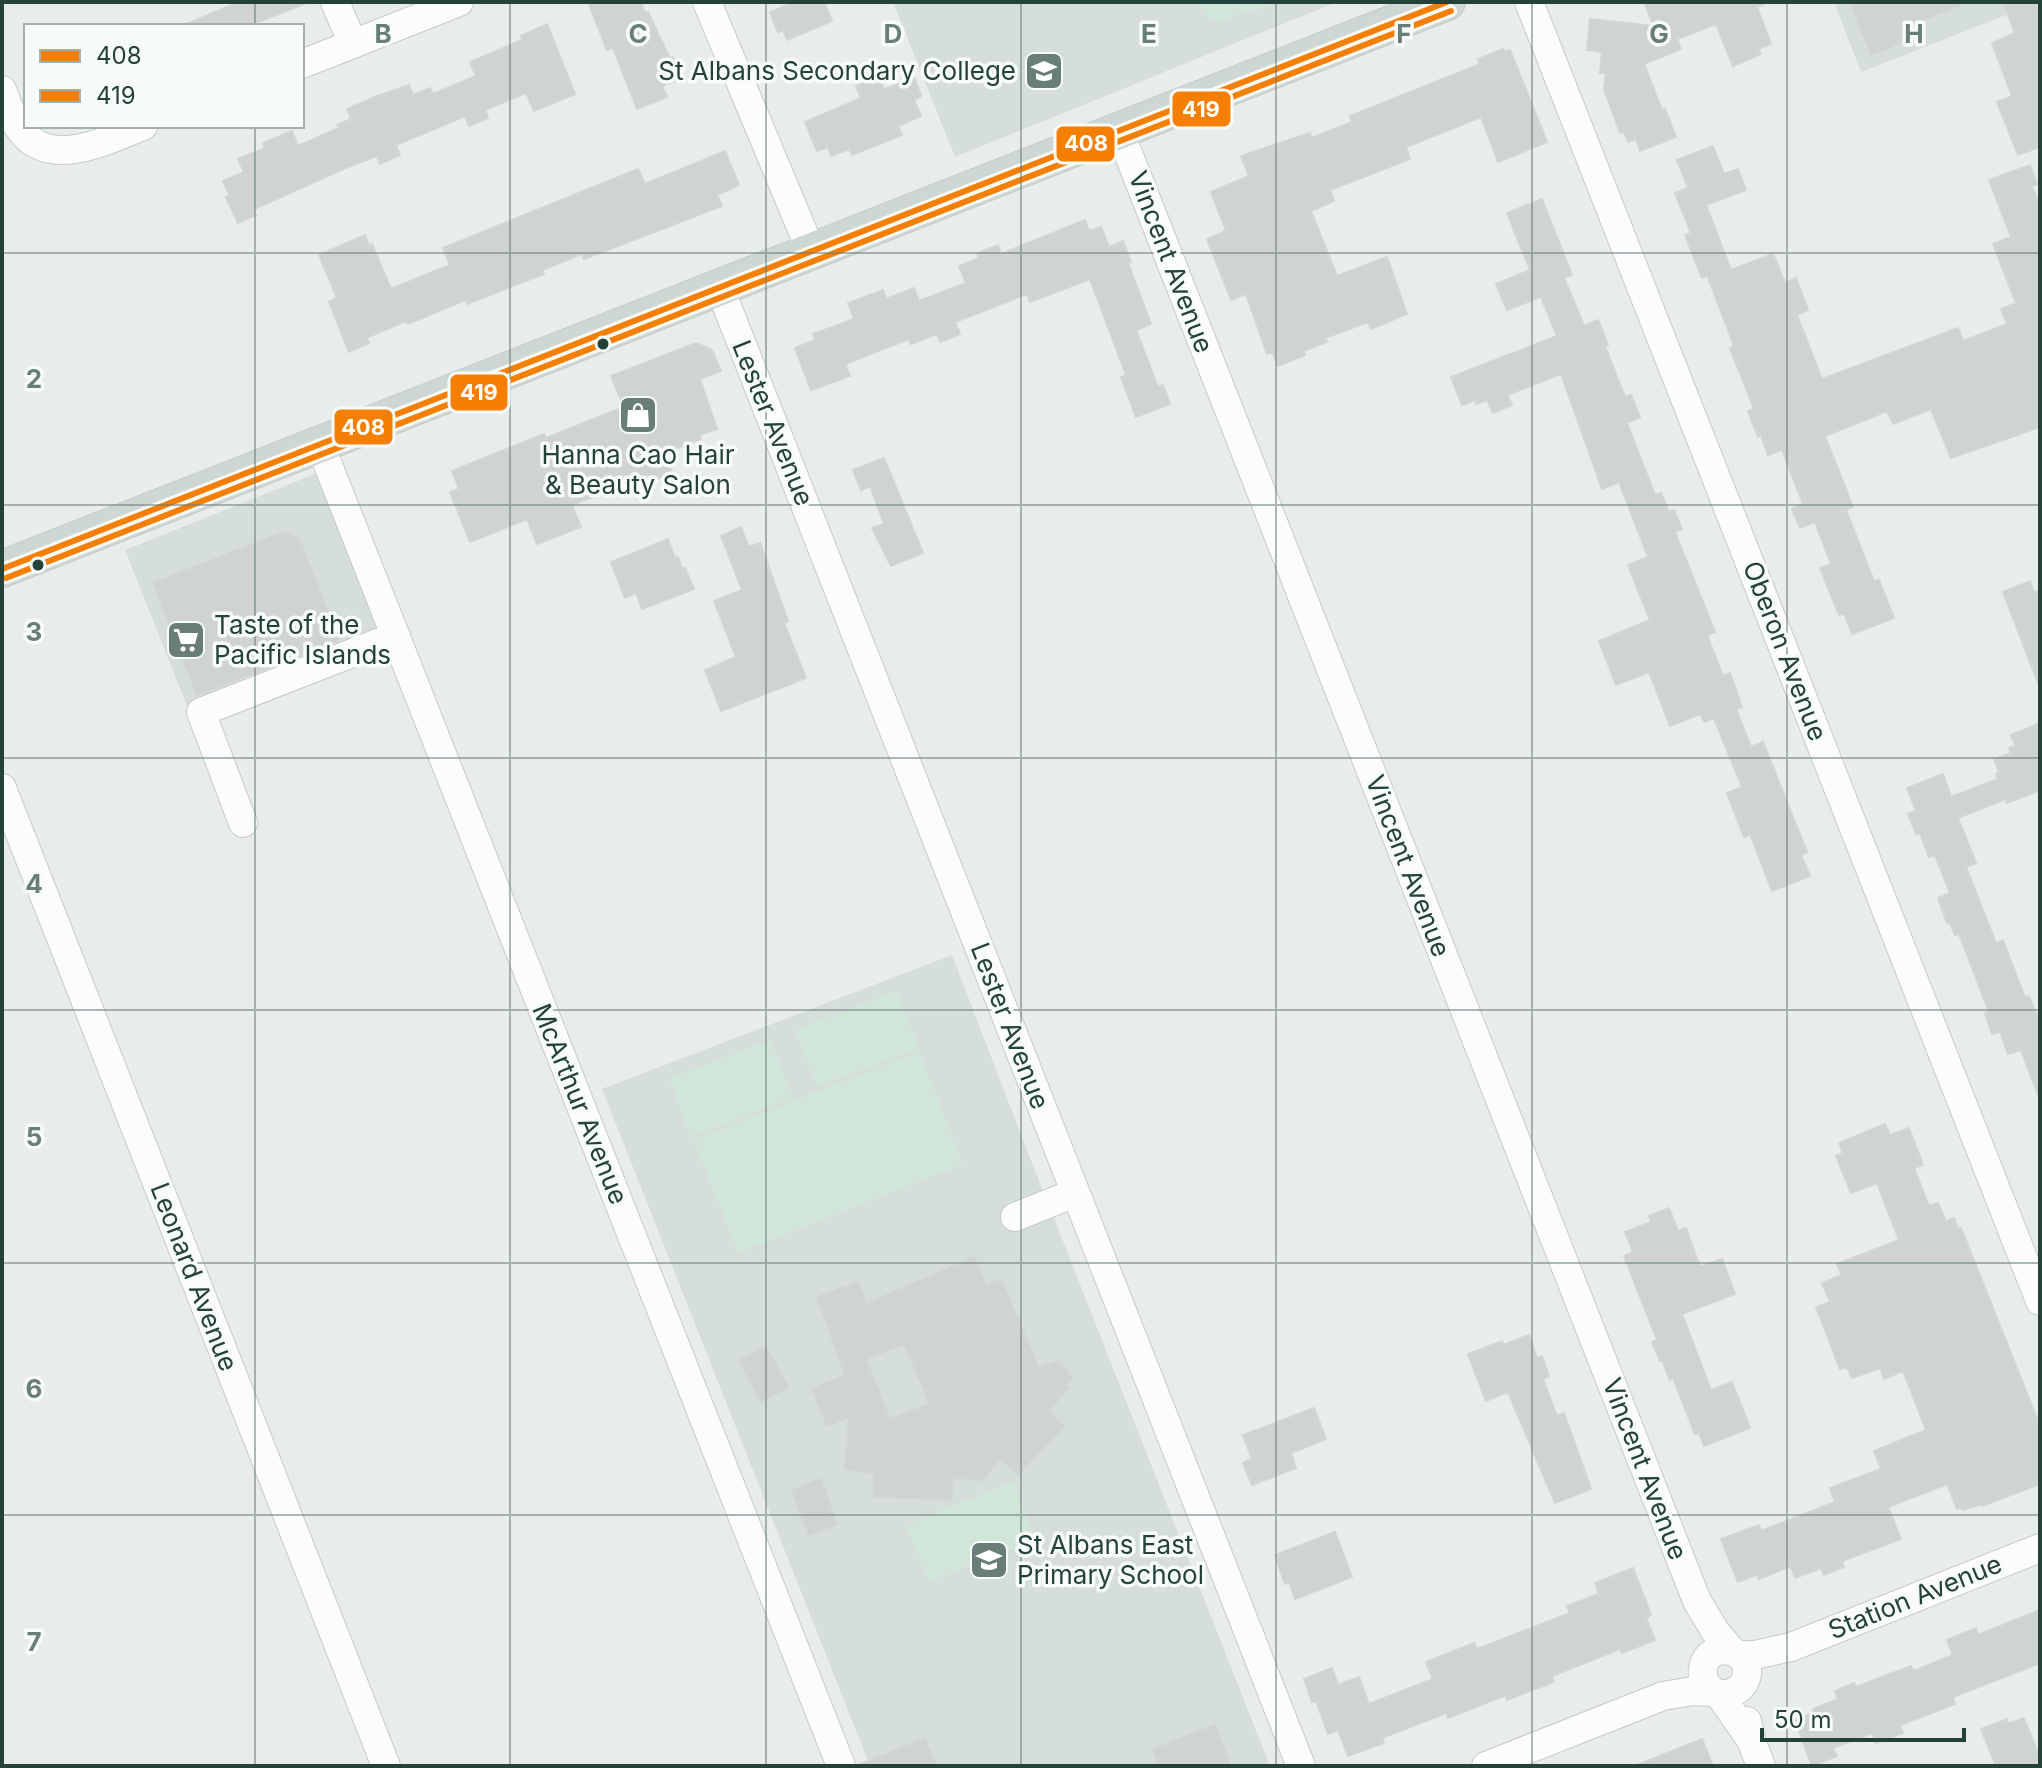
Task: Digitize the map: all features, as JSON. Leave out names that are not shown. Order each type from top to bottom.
[{"type":"main road","points":[[2,569],[319,442],[1447,2]]},
{"type":"street","points":[[335,2],[353,44]]},
{"type":"street","points":[[304,63],[459,2]]},
{"type":"street","points":[[707,2],[811,251]]},
{"type":"street","name":"Oberon Avenue","points":[[1529,2],[2040,1301]]},
{"type":"street","points":[[2,90],[16,125],[38,146],[69,151],[86,148],[138,128]]},
{"type":"street","name":"Vincent Avenue","points":[[1119,130],[1697,1601],[1715,1631],[1725,1673],[1756,1753]]},
{"type":"street","name":"Lester Avenue","points":[[719,286],[1301,1766]]},
{"type":"street","name":"McArthur Avenue","points":[[319,442],[841,1766]]},
{"type":"street","points":[[243,823],[201,712],[396,636]]},
{"type":"street","name":"Leonard Avenue","points":[[2,788],[386,1766]]},
{"type":"street","points":[[1015,1217],[1075,1193]]},
{"type":"street","name":"Station Avenue","points":[[1486,1766],[2040,1548]]},
{"type":"shaded area","name":"St Albans Secondary College","points":[[893,2],[1337,2],[955,157]]},
{"type":"shaded area","points":[[1834,2],[2040,2],[1861,72]]},
{"type":"shaded area","points":[[317,473],[381,635],[189,711],[125,550]]},
{"type":"shaded area","name":"St Albans East Primary School","points":[[952,955],[1270,1766],[870,1766],[602,1089]]},
{"type":"green space","points":[[1196,2],[1279,2],[1214,21]]},
{"type":"green space","points":[[896,991],[919,1048],[817,1087],[795,1030]]},
{"type":"green space","points":[[770,1040],[793,1098],[691,1137],[669,1079]]},
{"type":"green space","points":[[919,1052],[963,1164],[738,1253],[694,1140]]},
{"type":"green space","points":[[1013,1482],[1035,1539],[929,1582],[906,1525]]},
{"type":"building","points":[[239,2],[306,2],[254,24],[187,24]]},
{"type":"building","points":[[588,2],[641,2],[682,78],[662,86],[667,97],[637,109],[613,48],[607,50]]},
{"type":"building","points":[[794,2],[824,2],[832,21],[787,40],[783,30],[778,32],[770,12]]},
{"type":"building","points":[[1644,2],[1768,2],[1757,7],[1771,44],[1758,49],[1761,54],[1733,66],[1716,24],[1677,39],[1681,49],[1644,64],[1676,137],[1640,151],[1636,139],[1628,142],[1624,132],[1620,133],[1604,89],[1606,73],[1600,73],[1602,52],[1587,50],[1590,19],[1654,26]]},
{"type":"building","points":[[1850,2],[1966,3],[1910,25],[1915,37],[1871,55]]},
{"type":"building","points":[[2003,2],[2037,2],[2040,11],[2040,147],[2018,155],[1997,102],[2012,96],[1992,43],[2015,33]]},
{"type":"building","points":[[547,24],[575,94],[534,111],[526,93],[485,110],[488,118],[469,126],[465,116],[396,145],[400,155],[380,164],[377,156],[350,166],[254,209],[256,215],[238,223],[226,197],[230,196],[223,181],[244,172],[238,159],[265,148],[263,143],[292,131],[298,146],[339,128],[337,125],[351,119],[347,109],[409,85],[413,95],[430,88],[433,94],[476,76],[470,62],[522,40],[521,36]]},
{"type":"building","points":[[1503,49],[1505,52],[1510,50],[1547,142],[1498,162],[1481,117],[1406,147],[1410,159],[1330,190],[1334,201],[1311,211],[1337,276],[1387,257],[1407,314],[1371,329],[1368,322],[1325,338],[1327,342],[1303,351],[1305,355],[1278,366],[1272,352],[1267,354],[1246,294],[1231,300],[1207,239],[1226,231],[1211,192],[1249,176],[1241,156],[1310,133],[1312,138],[1352,122],[1350,116],[1480,64],[1478,59]]},
{"type":"building","points":[[878,77],[884,90],[914,77],[921,96],[914,100],[921,116],[898,126],[902,135],[852,155],[849,149],[831,156],[828,147],[817,151],[805,122],[861,98],[856,86]]},
{"type":"building","points":[[1713,146],[1724,174],[1738,169],[1746,190],[1706,205],[1731,270],[1773,254],[1785,283],[1796,278],[1808,310],[1797,315],[1822,379],[1958,328],[1963,341],[2007,324],[2001,309],[2016,303],[1993,244],[2011,237],[1989,180],[2030,165],[2037,184],[2032,186],[2040,206],[2040,427],[1951,458],[1931,409],[1893,424],[1887,411],[1825,436],[1853,507],[1846,510],[1874,581],[1879,580],[1894,618],[1852,634],[1844,613],[1839,615],[1820,568],[1831,564],[1815,522],[1800,528],[1792,509],[1803,504],[1782,450],[1768,455],[1761,435],[1758,437],[1748,411],[1754,409],[1730,348],[1734,346],[1707,275],[1702,278],[1685,235],[1691,233],[1675,193],[1688,188],[1677,160]]},
{"type":"building","points":[[725,151],[739,185],[717,195],[722,206],[584,259],[582,254],[542,270],[544,274],[467,304],[465,300],[408,324],[406,321],[366,338],[369,343],[349,352],[329,302],[337,298],[319,255],[365,235],[369,246],[372,244],[391,289],[450,265],[443,248],[638,169],[645,184]]},
{"type":"building","points":[[1542,199],[1572,275],[1564,278],[1584,326],[1598,320],[1625,397],[1631,395],[1640,417],[1627,423],[1655,495],[1661,493],[1669,512],[1674,510],[1682,529],[1675,532],[1715,632],[1707,635],[1723,676],[1730,673],[1742,707],[1736,709],[1751,747],[1763,742],[1807,852],[1801,855],[1810,876],[1772,891],[1750,834],[1744,837],[1727,793],[1742,787],[1714,718],[1704,722],[1700,714],[1670,726],[1649,672],[1616,685],[1599,641],[1650,620],[1628,565],[1648,557],[1619,482],[1602,489],[1561,374],[1507,395],[1512,405],[1493,413],[1487,400],[1462,405],[1451,377],[1557,336],[1541,297],[1507,310],[1496,284],[1530,270],[1507,213]]},
{"type":"building","points":[[1085,220],[1089,231],[1101,227],[1109,247],[1123,241],[1151,324],[1136,330],[1158,387],[1163,385],[1170,404],[1136,417],[1121,377],[1126,375],[1090,279],[1030,302],[1027,294],[955,322],[960,334],[940,342],[937,334],[911,344],[909,339],[845,364],[850,376],[811,390],[795,348],[815,340],[813,334],[854,319],[848,303],[883,290],[886,299],[914,288],[919,301],[966,283],[959,266],[979,258],[977,253],[998,245],[1001,254]]},
{"type":"building","points":[[696,343],[712,350],[721,371],[700,379],[717,429],[665,453],[672,473],[653,481],[650,474],[572,505],[581,527],[537,544],[527,519],[470,542],[450,492],[459,489],[452,471],[544,434],[546,438],[624,407],[611,376]]},
{"type":"building","points":[[884,458],[923,553],[891,566],[872,528],[884,524],[870,486],[861,490],[853,470]]},
{"type":"building","points":[[741,527],[749,547],[760,543],[788,621],[784,623],[806,678],[721,711],[705,670],[736,657],[714,601],[742,590],[721,536]]},
{"type":"building","points":[[283,532],[300,540],[339,640],[197,695],[153,583]]},
{"type":"building","points":[[668,539],[675,558],[678,557],[682,569],[685,568],[694,589],[642,609],[636,593],[625,598],[611,562]]},
{"type":"building","points":[[2030,581],[2034,593],[2040,590],[2038,683],[2003,592]]},
{"type":"building","points":[[2040,723],[2040,790],[2007,803],[2005,799],[1958,818],[1976,863],[1966,867],[1996,943],[2003,940],[2025,998],[2029,996],[2040,1023],[2038,1095],[2021,1050],[2008,1054],[2000,1032],[1992,1034],[1985,1013],[1989,1012],[1959,934],[1955,935],[1949,921],[1947,923],[1938,898],[1950,893],[1935,855],[1929,857],[1920,833],[1916,834],[1908,814],[1916,811],[1907,788],[1943,774],[1951,797],[1998,779],[1994,759],[2011,753],[2009,748],[2016,746],[2011,735]]},
{"type":"building","points":[[1885,1124],[1890,1135],[1909,1128],[1923,1165],[1914,1168],[1929,1206],[1938,1203],[1946,1222],[1954,1218],[1958,1229],[1961,1228],[2040,1426],[2040,1484],[1963,1510],[1962,1507],[1957,1509],[1947,1484],[1888,1507],[1901,1539],[1842,1561],[1844,1567],[1824,1575],[1821,1568],[1795,1578],[1791,1566],[1759,1579],[1758,1574],[1738,1582],[1721,1539],[1759,1525],[1761,1531],[1835,1502],[1830,1488],[1881,1469],[1874,1451],[1926,1430],[1903,1371],[1884,1379],[1880,1368],[1852,1378],[1847,1367],[1840,1369],[1816,1307],[1830,1302],[1822,1283],[1842,1275],[1837,1264],[1899,1240],[1877,1183],[1851,1193],[1836,1156],[1843,1153],[1839,1143]]},
{"type":"building","points":[[1669,1208],[1678,1231],[1686,1228],[1700,1267],[1722,1259],[1735,1294],[1682,1314],[1711,1390],[1732,1382],[1750,1428],[1704,1446],[1699,1433],[1695,1434],[1673,1378],[1670,1380],[1652,1342],[1657,1340],[1624,1256],[1633,1252],[1625,1232],[1651,1222],[1649,1216]]},
{"type":"building","points":[[974,1257],[986,1285],[1001,1279],[1039,1368],[1057,1361],[1073,1378],[1065,1385],[1069,1388],[1048,1411],[1064,1426],[1018,1475],[1000,1458],[983,1480],[954,1478],[951,1500],[873,1496],[875,1474],[845,1469],[849,1417],[827,1426],[812,1389],[845,1375],[817,1297],[858,1282],[866,1304]],"holes":[[[904,1344],[930,1404],[890,1419],[866,1359]]]},
{"type":"building","points":[[1529,1335],[1537,1358],[1542,1356],[1549,1376],[1543,1379],[1557,1416],[1564,1413],[1591,1489],[1555,1503],[1508,1392],[1486,1401],[1468,1354]]},
{"type":"building","points":[[766,1346],[788,1387],[761,1402],[739,1361]]},
{"type":"building","points":[[1314,1408],[1326,1439],[1291,1453],[1296,1468],[1252,1485],[1243,1463],[1252,1459],[1243,1435]]},
{"type":"building","points":[[821,1479],[837,1525],[808,1535],[792,1490]]},
{"type":"building","points":[[1335,1532],[1352,1577],[1295,1599],[1289,1582],[1285,1584],[1275,1555]]},
{"type":"building","points":[[1633,1568],[1651,1615],[1646,1617],[1655,1640],[1622,1653],[1620,1649],[1552,1676],[1554,1682],[1507,1700],[1506,1695],[1448,1718],[1446,1713],[1382,1738],[1384,1743],[1348,1756],[1338,1730],[1328,1734],[1316,1701],[1312,1702],[1304,1679],[1332,1668],[1338,1685],[1359,1677],[1369,1704],[1433,1679],[1426,1662],[1474,1643],[1477,1649],[1570,1613],[1567,1606],[1599,1594],[1595,1583]]},
{"type":"building","points":[[2040,1610],[2040,1663],[1953,1697],[1955,1704],[1900,1725],[1903,1733],[1876,1743],[1872,1733],[1833,1748],[1837,1756],[1812,1766],[1795,1720],[1838,1699],[1835,1691],[1854,1683],[1856,1687],[1911,1666],[1914,1671],[1953,1655],[1947,1640],[1976,1628],[1978,1635]]},
{"type":"building","points":[[2024,1718],[2040,1758],[2040,1766],[1996,1766],[1981,1729],[2007,1719],[2008,1724]]},
{"type":"building","points":[[1215,1725],[1231,1766],[1159,1766],[1153,1749]]},
{"type":"building","points":[[925,1738],[936,1766],[859,1766],[859,1765]]},
{"type":"building","points":[[1702,1739],[1713,1766],[1637,1766],[1637,1765]]},
{"type":"transit line","name":"408","points":[[2,569],[1447,2]]},
{"type":"transit line","name":"419","points":[[6,578],[1451,11]]},
{"type":"place","name":"St Albans Secondary College","points":[[1044,71]]},
{"type":"place","name":"Hanna Cao Hair & Beauty Salon","points":[[638,415]]},
{"type":"place","name":"Taste of the Pacific Islands","points":[[186,640]]},
{"type":"place","name":"St Albans East Primary School","points":[[989,1560]]}]
